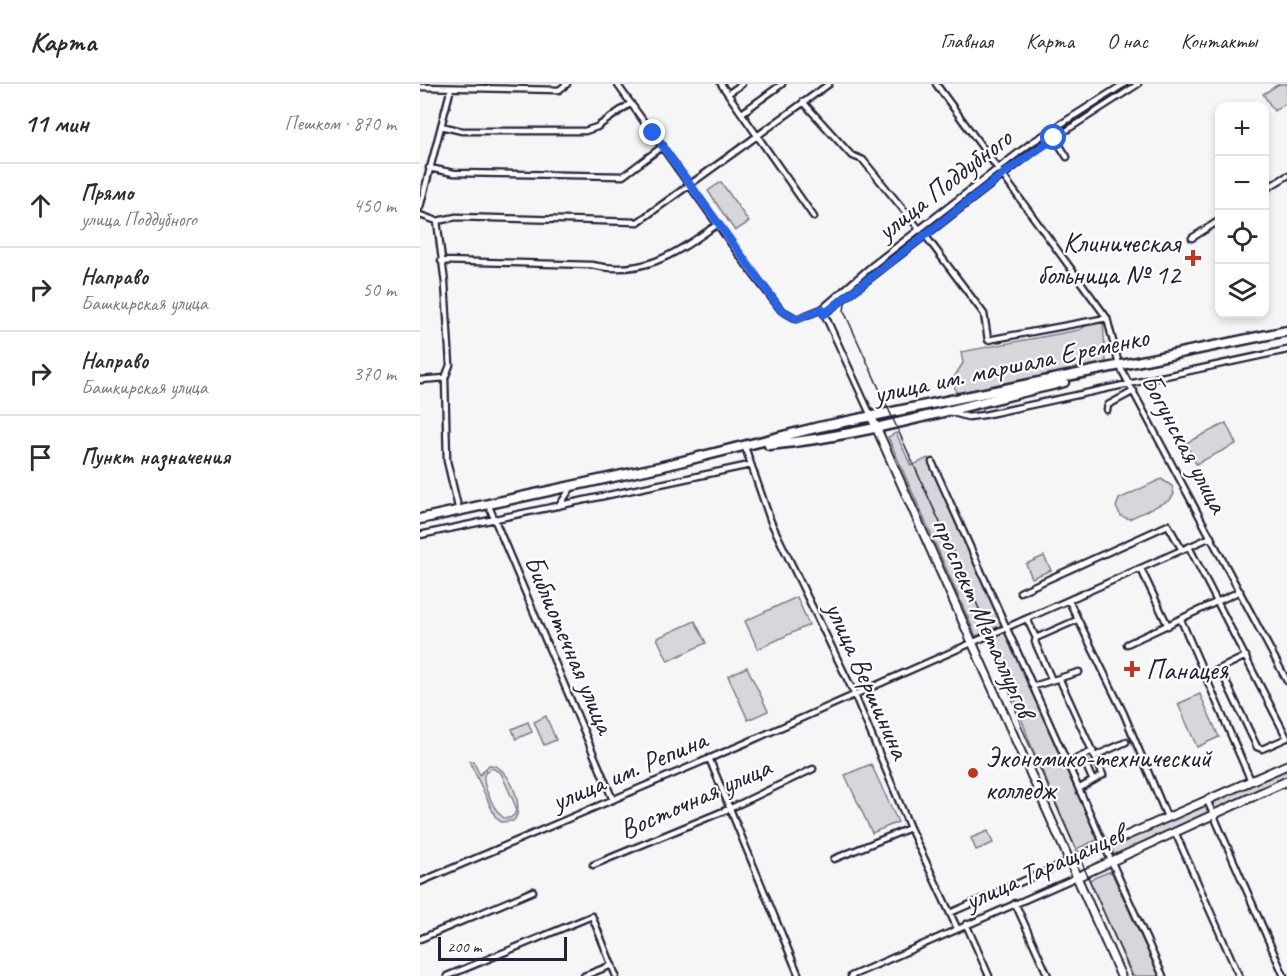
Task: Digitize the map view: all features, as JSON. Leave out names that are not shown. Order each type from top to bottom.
[{"type":"highway","name":"улица им. маршала Еременко","points":[[745,447],[821,440],[877,429],[1120,366],[1287,331]]},
{"type":"highway","name":"улица им. маршала Еременко","points":[[420,519],[945,400],[1287,336]]},
{"type":"highway","points":[[945,400],[949,407],[948,411]]},
{"type":"highway","points":[[819,427],[821,440]]},
{"type":"main road","name":"проспект Металлургов","points":[[872,418],[1121,976]]},
{"type":"main road","name":"улица Таращанцев","points":[[1069,861],[1287,765]]},
{"type":"main road","name":"улица Таращанцев","points":[[1077,877],[1287,781]]},
{"type":"street","points":[[420,87],[465,86],[559,90],[567,84]]},
{"type":"street","points":[[617,84],[785,314],[797,319],[823,311]]},
{"type":"street","points":[[721,84],[814,217]]},
{"type":"street","points":[[729,93],[742,84]]},
{"type":"street","points":[[742,113],[782,84]]},
{"type":"street","points":[[420,221],[437,221],[456,217],[638,222],[755,135],[829,84]]},
{"type":"street","name":"Богунская улица","points":[[936,84],[1107,318],[1120,366],[1287,681]]},
{"type":"street","name":"улица Поддубного","points":[[823,311],[853,283],[1031,144],[1124,84]]},
{"type":"street","name":"улица Поддубного","points":[[823,311],[1054,138],[1138,84]]},
{"type":"street","points":[[420,207],[451,88]]},
{"type":"street","points":[[803,102],[851,155],[863,160],[920,230]]},
{"type":"street","points":[[441,126],[462,131],[585,131],[597,127],[631,103]]},
{"type":"street","points":[[1054,138],[1067,157]]},
{"type":"street","points":[[429,168],[454,173],[623,176],[663,146]]},
{"type":"street","points":[[1269,187],[1287,176]]},
{"type":"street","points":[[420,214],[430,220]]},
{"type":"street","points":[[437,221],[446,283],[450,365],[445,378],[447,461],[459,511]]},
{"type":"street","points":[[1192,238],[1215,222]]},
{"type":"street","points":[[441,261],[591,265],[610,269],[652,264],[672,256],[718,224]]},
{"type":"street","points":[[925,235],[984,314],[988,340],[1107,318]]},
{"type":"street","name":"проспект Металлургов","points":[[823,311],[872,418]]},
{"type":"street","points":[[948,411],[968,417],[984,416],[1129,382],[1287,350]]},
{"type":"street","points":[[420,380],[445,378]]},
{"type":"street","points":[[1107,410],[1108,405],[1134,391]]},
{"type":"street","name":"улица Вершинина","points":[[745,447],[772,524],[854,693],[910,828],[957,928]]},
{"type":"street","points":[[932,462],[1008,626],[1163,976]]},
{"type":"street","points":[[420,535],[750,465]]},
{"type":"street","points":[[559,506],[572,486]]},
{"type":"street","name":"Библиотечная улица","points":[[488,504],[613,800]]},
{"type":"street","points":[[1020,592],[1168,525],[1182,550]]},
{"type":"street","name":"улица им. Репина","points":[[420,882],[613,800],[1211,537]]},
{"type":"street","points":[[1190,547],[1287,738],[1262,749],[1257,747],[1220,669]]},
{"type":"street","points":[[1141,569],[1168,626]]},
{"type":"street","points":[[1127,644],[1240,591]]},
{"type":"street","points":[[1069,601],[1124,714],[1167,817]]},
{"type":"street","points":[[1027,619],[1051,678]]},
{"type":"street","points":[[1036,638],[1077,620]]},
{"type":"street","points":[[1181,620],[1251,781]]},
{"type":"street","points":[[1205,676],[1246,656]]},
{"type":"street","points":[[1034,686],[1051,678],[1060,680],[1079,672]]},
{"type":"street","points":[[1060,680],[1103,775],[1080,788]]},
{"type":"street","points":[[1068,762],[1126,742]]},
{"type":"street","points":[[1082,756],[1094,781]]},
{"type":"street","points":[[709,758],[799,976]]},
{"type":"street","name":"Восточная улица","points":[[593,865],[730,808],[813,769]]},
{"type":"street","points":[[1207,800],[1284,976]]},
{"type":"street","points":[[834,859],[910,828]]},
{"type":"street","points":[[1174,832],[1239,976]]},
{"type":"street","name":"улица Таращанцев","points":[[950,913],[1069,861]]},
{"type":"street","name":"улица Таращанцев","points":[[850,976],[1077,877]]},
{"type":"street","points":[[420,939],[533,891]]},
{"type":"street","points":[[1015,903],[1048,976]]},
{"type":"street","points":[[447,976],[592,916],[616,976]]},
{"type":"street","points":[[966,924],[989,976]]},
{"type":"street","points":[[584,976],[612,965]]},
{"type":"shaded area","points":[[1279,84],[1287,84],[1287,103],[1274,111],[1263,94]]},
{"type":"shaded area","points":[[721,182],[749,222],[735,231],[708,191]]},
{"type":"shaded area","points":[[1099,318],[1103,322],[1106,362],[961,395],[956,392],[953,379],[963,363],[961,352],[1079,330]]},
{"type":"shaded area","points":[[1226,423],[1236,444],[1196,464],[1186,443]]},
{"type":"shaded area","points":[[896,433],[911,466],[928,458],[1004,624],[976,636],[888,437]]},
{"type":"shaded area","points":[[1161,479],[1172,486],[1174,494],[1170,500],[1129,519],[1121,516],[1116,507],[1119,499]]},
{"type":"shaded area","points":[[1044,556],[1051,570],[1032,578],[1026,564]]},
{"type":"shaded area","points":[[797,597],[809,625],[758,649],[745,621]]},
{"type":"shaded area","points":[[695,621],[706,643],[668,661],[657,638]]},
{"type":"shaded area","points":[[1006,631],[1099,839],[1076,849],[1029,740],[993,636]]},
{"type":"shaded area","points":[[747,667],[768,711],[748,720],[728,676]]},
{"type":"shaded area","points":[[1200,694],[1219,737],[1197,747],[1178,704]]},
{"type":"shaded area","points":[[546,716],[556,740],[544,745],[534,722]]},
{"type":"shaded area","points":[[528,722],[532,732],[516,739],[512,729]]},
{"type":"shaded area","points":[[473,761],[480,775],[489,765],[496,766],[509,779],[517,797],[518,807],[513,821],[501,822],[495,816],[470,762]],"holes":[[[492,768],[501,773],[516,807],[515,814],[510,818],[500,815],[489,797],[485,783],[485,773]]]},
{"type":"shaded area","points":[[871,764],[898,822],[872,833],[845,775]]},
{"type":"shaded area","points":[[1287,767],[1287,779],[1215,812],[1210,800]]},
{"type":"shaded area","points":[[1205,803],[1209,814],[1115,856],[1109,844]]},
{"type":"shaded area","points":[[988,831],[993,843],[976,850],[971,838]]},
{"type":"shaded area","points":[[1111,871],[1159,976],[1133,976],[1089,880]]},
{"type":"tram line","points":[[1132,976],[1022,728],[990,633],[844,311],[846,297],[859,282],[1030,151],[1133,84]]},
{"type":"place","name":"Клиническая больница № 12","points":[[1193,258]]},
{"type":"place","name":"Панацея","points":[[1132,669]]},
{"type":"place","name":"Экономико-технический колледж","points":[[973,773]]},
{"type":"route","points":[[653,133],[750,270],[781,310],[797,319],[822,309],[824,314],[1007,171],[1054,138]]}]
